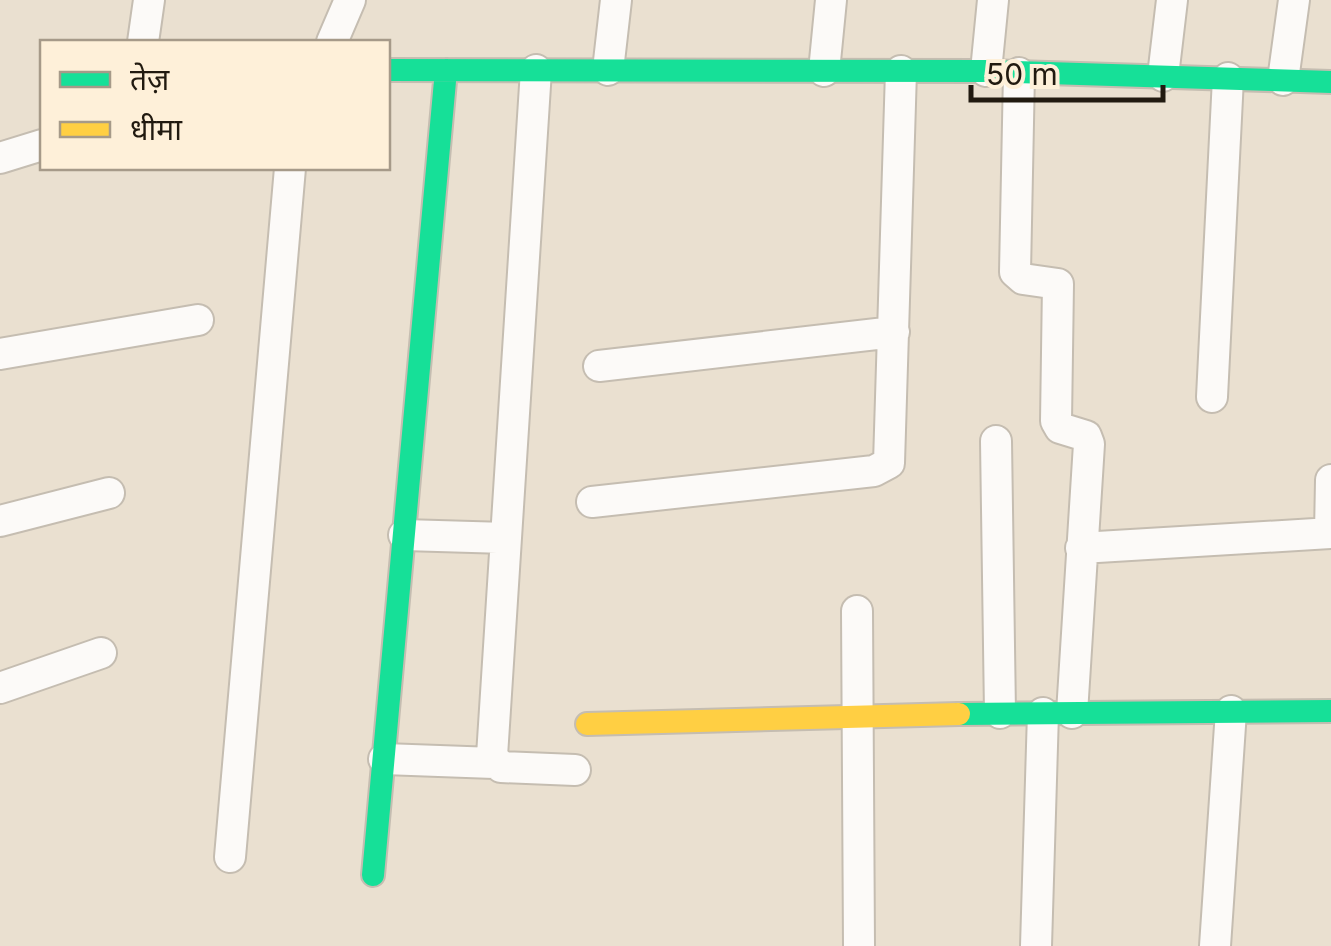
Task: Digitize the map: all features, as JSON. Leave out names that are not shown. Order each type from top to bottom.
[{"type":"street","points":[[144,40],[149,0]]},
{"type":"street","points":[[333,40],[350,0]]},
{"type":"street","points":[[608,70],[616,0]]},
{"type":"street","points":[[824,71],[831,0]]},
{"type":"street","points":[[986,71],[993,0]]},
{"type":"street","points":[[1163,76],[1172,0]]},
{"type":"street","points":[[1282,80],[1294,0]]},
{"type":"street","points":[[390,70],[986,71],[1331,82]]},
{"type":"street","points":[[372,874],[446,70]]},
{"type":"street","points":[[494,763],[536,70]]},
{"type":"street","points":[[592,502],[886,467],[891,457],[901,72]]},
{"type":"street","points":[[1019,73],[1014,268],[1020,278],[1054,282],[1060,287],[1056,421],[1060,428],[1083,434],[1089,444],[1081,548],[1057,713],[1036,946]]},
{"type":"street","points":[[1212,397],[1228,78]]},
{"type":"street","points":[[0,158],[40,146]]},
{"type":"street","points":[[230,858],[290,170]]},
{"type":"street","points":[[1,347],[198,320]]},
{"type":"street","points":[[599,366],[894,332]]},
{"type":"street","points":[[996,440],[1000,713]]},
{"type":"street","points":[[1081,548],[1331,533],[1331,480]]},
{"type":"street","points":[[0,521],[110,494]]},
{"type":"street","points":[[404,535],[506,538]]},
{"type":"street","points":[[857,611],[859,946]]},
{"type":"street","points":[[0,688],[101,653]]},
{"type":"street","points":[[1215,946],[1231,710]]},
{"type":"street","points":[[586,724],[855,715],[1331,712]]},
{"type":"street","points":[[384,759],[575,770]]},
{"type":"traffic: fast","points":[[390,70],[986,71],[1331,82]]},
{"type":"traffic: fast","points":[[373,875],[446,70]]},
{"type":"traffic: fast","points":[[959,714],[1331,711]]},
{"type":"traffic: slow","points":[[587,724],[959,714]]}]
